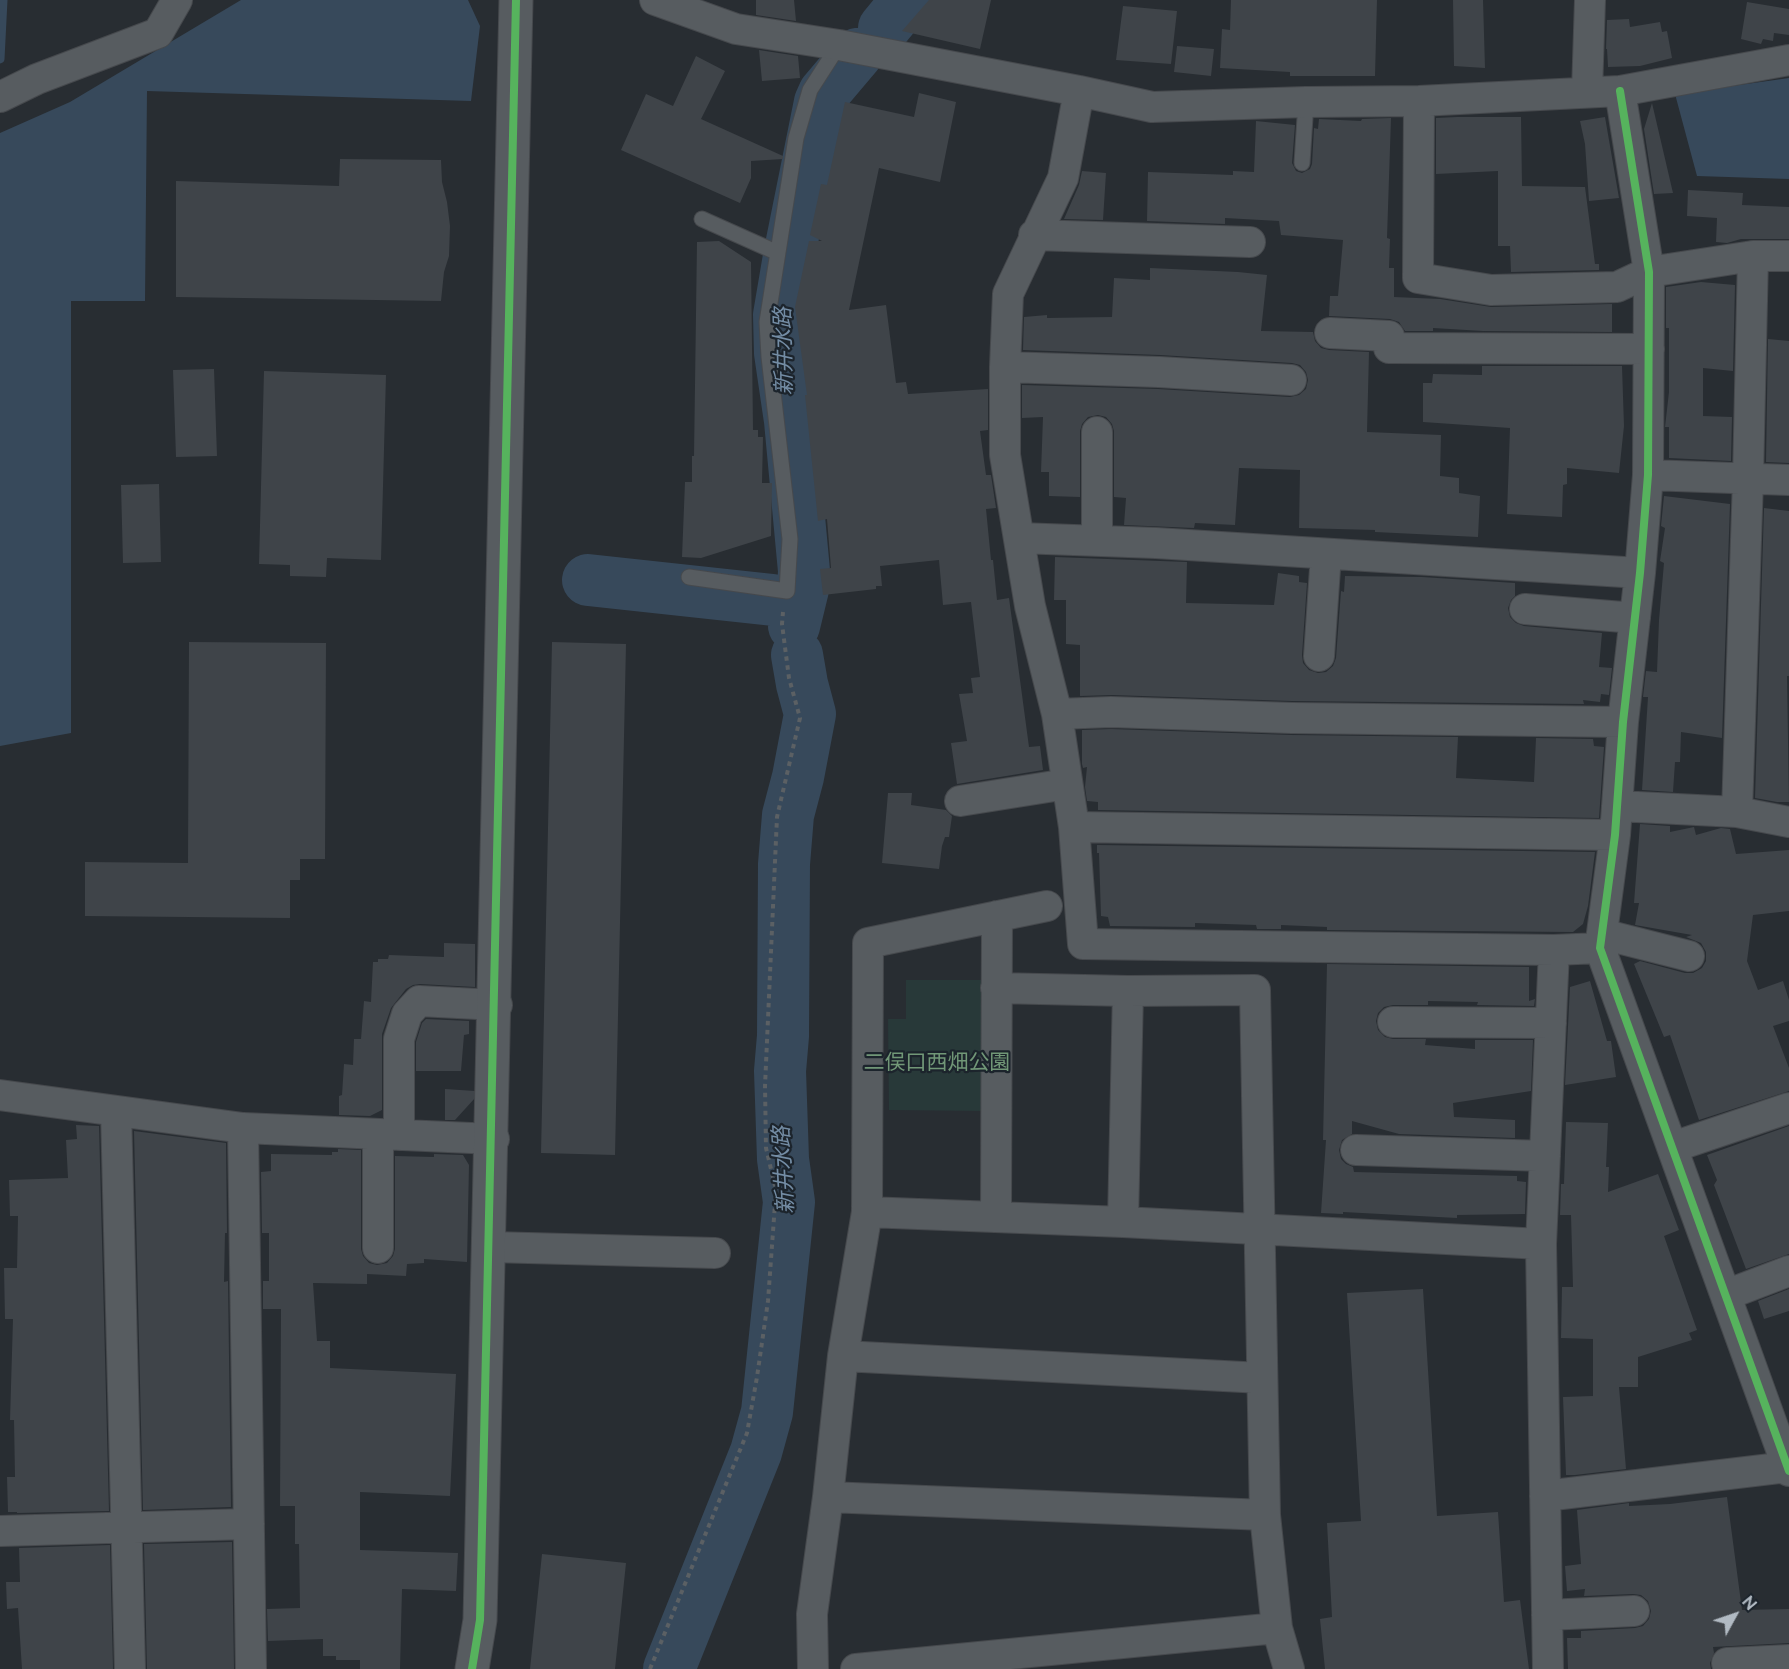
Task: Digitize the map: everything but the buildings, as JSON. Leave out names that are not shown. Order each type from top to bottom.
[{"type":"street","points":[[0,97],[37,79],[158,33],[177,0]]},
{"type":"street","points":[[472,1669],[480,1620],[494,1139],[506,625],[516,0]]},
{"type":"street","points":[[655,0],[736,29],[838,45],[1152,107],[1419,101],[1620,91],[1789,60]]},
{"type":"street","points":[[1587,92],[1590,0]]},
{"type":"street","points":[[1079,91],[1063,178],[1008,294],[1005,454],[1030,606],[1057,714],[1074,827],[1083,944],[1554,950],[1601,941],[1689,956]]},
{"type":"street","points":[[1545,1496],[1788,1469],[1601,941],[1616,821],[1623,722],[1640,573],[1648,475],[1649,272],[1620,91]]},
{"type":"street","points":[[1419,101],[1418,278],[1491,290],[1617,287],[1649,272],[1753,256],[1789,256]]},
{"type":"street","points":[[1034,236],[1250,242]]},
{"type":"street","points":[[1737,812],[1753,256]]},
{"type":"street","points":[[1330,333],[1389,336],[1389,348],[1648,349]]},
{"type":"street","points":[[1005,367],[1159,372],[1291,380]]},
{"type":"street","points":[[1097,432],[1097,541]]},
{"type":"street","points":[[1648,475],[1789,480]]},
{"type":"street","points":[[1019,538],[1640,573]]},
{"type":"street","points":[[1319,656],[1326,554]]},
{"type":"street","points":[[1525,609],[1635,618]]},
{"type":"street","points":[[1057,714],[1111,712],[1292,718],[1623,722]]},
{"type":"street","points":[[960,801],[1067,784]]},
{"type":"street","points":[[1074,827],[1616,821],[1737,812],[1789,822]]},
{"type":"street","points":[[813,1669],[812,1614],[828,1497],[843,1356],[867,1212],[868,944],[1047,906]]},
{"type":"street","points":[[996,1216],[997,916]]},
{"type":"street","points":[[1548,1669],[1541,1244],[1554,950]]},
{"type":"street","points":[[996,987],[1128,991],[1255,990],[1264,1515],[1277,1628],[1289,1669]]},
{"type":"street","points":[[1123,1222],[1128,991]]},
{"type":"street","points":[[378,1248],[399,1039],[407,1014],[419,1001],[497,1005]]},
{"type":"street","points":[[1393,1022],[1551,1023]]},
{"type":"street","points":[[0,1095],[243,1128],[494,1139]]},
{"type":"street","points":[[1673,1147],[1789,1108]]},
{"type":"street","points":[[117,1111],[129,1669]]},
{"type":"street","points":[[243,1128],[251,1669]]},
{"type":"street","points":[[1356,1150],[1545,1156]]},
{"type":"street","points":[[867,1212],[1123,1222],[1541,1244]]},
{"type":"street","points":[[491,1247],[715,1253]]},
{"type":"street","points":[[1726,1295],[1789,1271]]},
{"type":"street","points":[[843,1356],[1262,1378]]},
{"type":"street","points":[[828,1497],[1264,1515]]},
{"type":"street","points":[[0,1531],[249,1524]]},
{"type":"street","points":[[1547,1616],[1634,1611]]},
{"type":"street","points":[[856,1669],[1277,1628]]},
{"type":"street","points":[[1727,1663],[1789,1660]]},
{"type":"lane","points":[[689,577],[787,591],[790,538],[767,322],[796,138],[810,90],[838,45]]},
{"type":"lane","points":[[1302,163],[1306,102]]},
{"type":"lane","points":[[702,219],[778,253]]},
{"type":"path","points":[[650,1669],[747,1433],[758,1377],[768,1301],[776,1190],[766,1148],[765,1086],[776,827],[800,718],[789,678],[782,624],[787,591]]},
{"type":"green space","name":"二俣口西畑公園","points":[[906,980],[984,980],[984,1111],[889,1110],[888,1019],[906,1019]]},
{"type":"water","points":[[241,0],[468,0],[480,26],[471,101],[147,91],[145,301],[71,301],[71,733],[0,746],[0,133],[70,102]]},
{"type":"water","points":[[1789,78],[1789,179],[1697,176],[1675,94]]},
{"type":"waterway","points":[[0,59],[3,0]]},
{"type":"waterway","name":"新井水路","points":[[884,28],[907,0]]},
{"type":"waterway","name":"新井水路","points":[[794,626],[803,589],[804,571],[790,421],[780,353],[779,315],[820,102],[824,93],[857,54]]},
{"type":"waterway","points":[[588,580],[773,600]]},
{"type":"waterway","name":"新井水路","points":[[669,1669],[756,1452],[767,1412],[789,1202],[783,1159],[780,1071],[783,1036],[784,864],[788,815],[810,714],[797,655]]},
{"type":"cycle path","points":[[472,1669],[480,1620],[486,1418],[501,810],[516,0]]},
{"type":"cycle path","points":[[1620,91],[1649,272],[1648,475],[1640,573],[1623,722],[1615,835],[1600,948],[1789,1471]]}]
